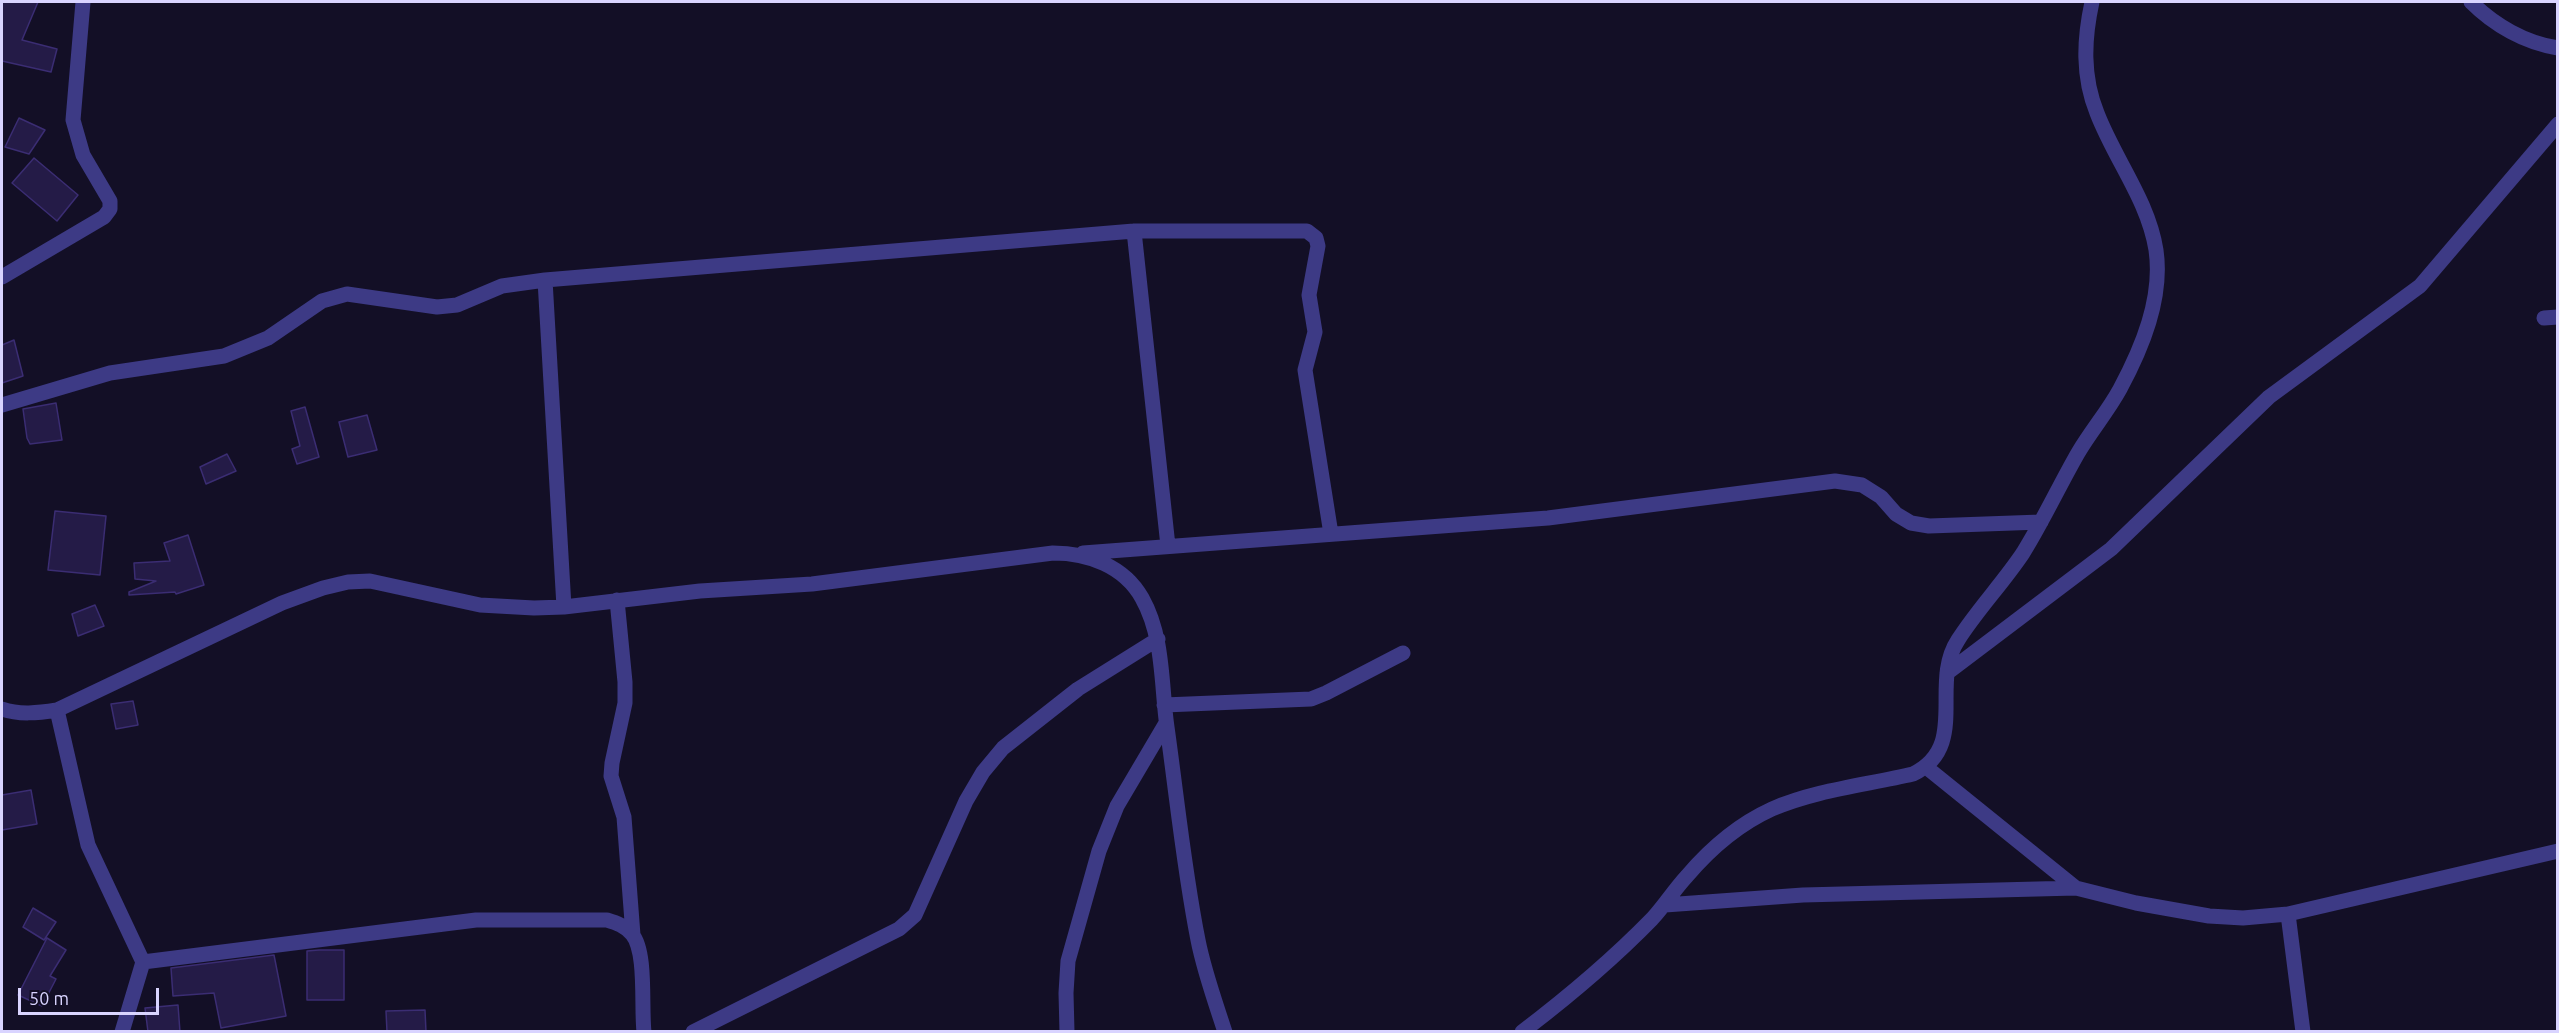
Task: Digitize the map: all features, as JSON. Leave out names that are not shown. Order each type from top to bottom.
[{"type":"street","points":[[2,277],[104,217],[110,209],[106,191],[83,155],[73,120],[83,2]]},
{"type":"street","points":[[1522,1032],[1617,955],[1665,905],[1685,878],[1710,851],[1738,829],[1770,810],[1800,799],[1913,774],[1926,767],[1937,757],[1943,741],[1947,673],[1956,641],[2003,581],[2041,522],[2079,452],[2120,389],[2145,335],[2156,295],[2156,251],[2144,209],[2097,113],[2088,83],[2085,55],[2087,25],[2092,2]]},
{"type":"street","points":[[2471,2],[2484,15],[2516,35],[2558,48]]},
{"type":"street","points":[[1947,673],[2111,549],[2269,397],[2420,286],[2558,124]]},
{"type":"street","points":[[2,405],[110,372],[224,356],[268,338],[322,301],[347,294],[437,307],[457,304],[502,286],[545,280],[1134,231],[1306,231],[1316,238],[1318,246],[1309,295],[1315,332],[1305,370],[1331,534]]},
{"type":"street","points":[[1134,231],[1168,546]]},
{"type":"street","points":[[545,280],[564,607]]},
{"type":"street","points":[[2,709],[10,712],[37,713],[57,710],[282,603],[303,594],[348,582],[370,581],[480,605],[564,607],[617,600],[812,584],[1053,553],[1548,518],[1835,481],[1862,485],[1881,497],[1896,514],[1911,523],[1929,526],[2041,522]]},
{"type":"street","points":[[1077,553],[1107,564],[1129,579],[1143,599],[1158,639],[1166,723],[1198,940],[1208,981],[1225,1032]]},
{"type":"street","points":[[617,600],[625,704],[611,776],[624,817],[633,935],[639,950],[644,1032]]},
{"type":"street","points":[[693,1032],[899,930],[915,915],[966,801],[983,772],[1003,748],[1078,689],[1158,639]]},
{"type":"street","points":[[1164,705],[1311,699],[1402,653]]},
{"type":"street","points":[[57,710],[88,845],[143,962],[122,1032]]},
{"type":"street","points":[[1067,1032],[1068,961],[1100,851],[1117,806],[1166,723]]},
{"type":"street","points":[[1926,767],[2076,888]]},
{"type":"street","points":[[1665,905],[1803,895],[2076,888],[2136,903],[2210,916],[2243,918],[2288,914],[2558,851]]},
{"type":"street","points":[[2288,914],[2303,1032]]},
{"type":"street","points":[[143,962],[476,920],[608,920],[622,925],[633,935]]},
{"type":"building","points":[[2,2],[38,2],[22,40],[57,49],[51,72],[2,61]]},
{"type":"building","points":[[19,118],[45,130],[29,154],[5,147]]},
{"type":"building","points":[[34,158],[78,195],[57,221],[12,183]]},
{"type":"building","points":[[14,340],[23,376],[2,383],[2,345]]},
{"type":"building","points":[[56,403],[62,440],[30,444],[23,409]]},
{"type":"building","points":[[305,407],[319,457],[297,464],[292,449],[300,446],[291,411]]},
{"type":"building","points":[[367,415],[377,450],[348,457],[339,422]]},
{"type":"building","points":[[227,454],[236,471],[206,484],[200,467]]},
{"type":"building","points":[[55,511],[106,516],[100,575],[48,570]]},
{"type":"building","points":[[188,535],[204,585],[176,594],[175,592],[129,595],[129,592],[156,581],[135,579],[134,563],[170,561],[164,543]]},
{"type":"building","points":[[95,605],[104,626],[78,636],[72,614]]},
{"type":"building","points":[[133,701],[138,725],[116,729],[111,704]]},
{"type":"building","points":[[31,790],[37,824],[2,830],[2,795]]},
{"type":"building","points":[[33,908],[56,922],[44,940],[23,927]]},
{"type":"building","points":[[47,938],[66,950],[50,976],[56,979],[42,1006],[18,995]]},
{"type":"building","points":[[344,950],[344,1000],[307,1000],[307,951]]},
{"type":"building","points":[[274,955],[286,1016],[221,1028],[214,993],[173,996],[171,968]]},
{"type":"building","points":[[178,1005],[180,1032],[148,1032],[145,1008]]},
{"type":"building","points":[[425,1010],[426,1032],[387,1032],[386,1011]]}]
